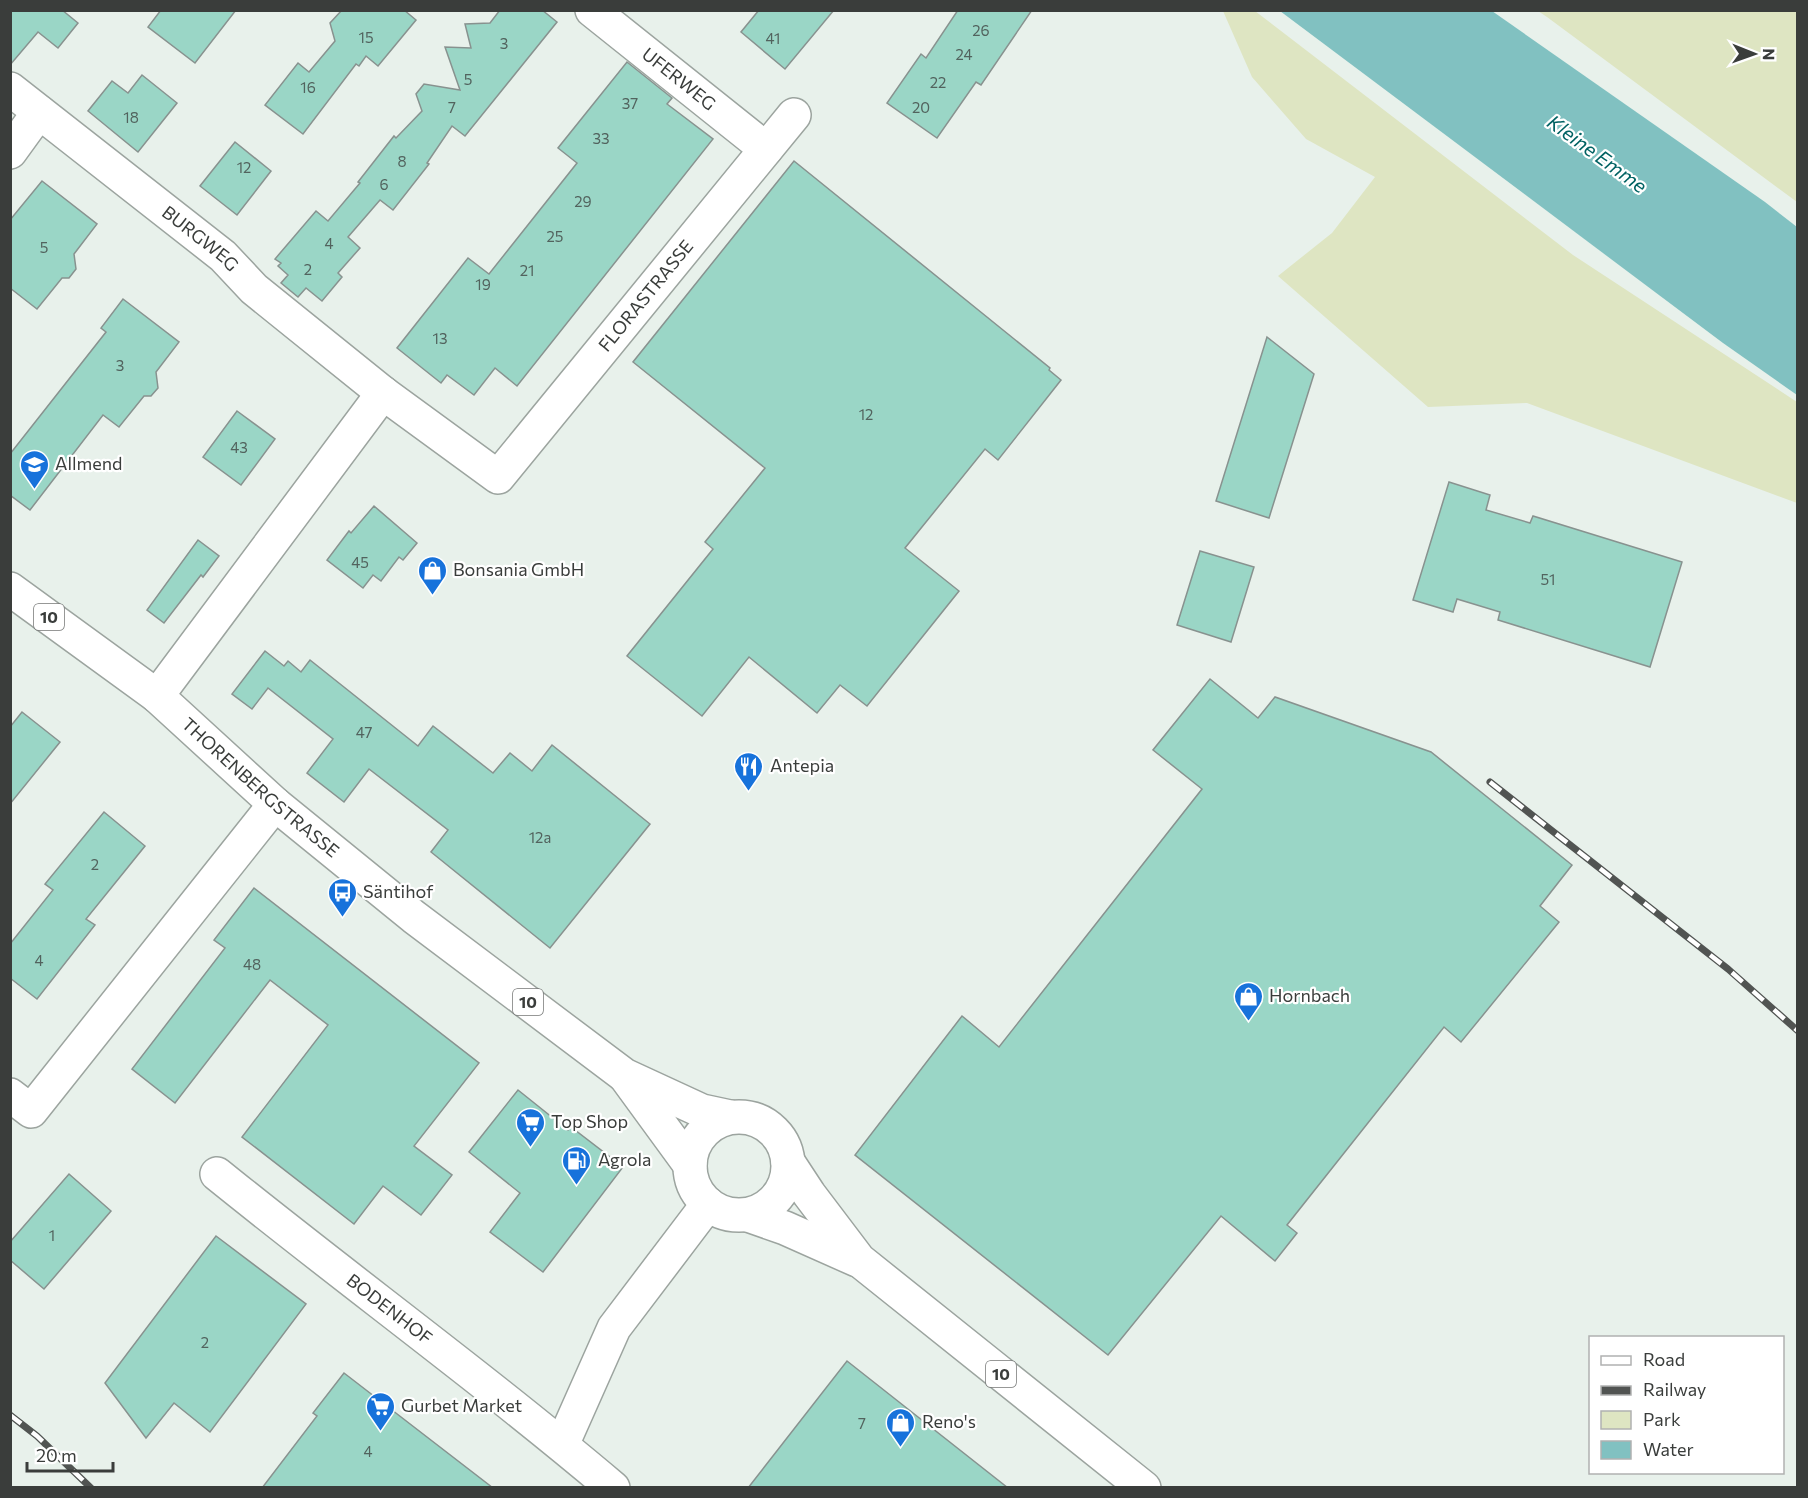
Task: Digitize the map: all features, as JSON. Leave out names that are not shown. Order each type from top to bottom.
[{"type":"street","name":"UFERWEG","points":[[592,10],[766,149]]},
{"type":"street","name":"BURGWEG","points":[[10,89],[223,256],[254,289],[383,393]]},
{"type":"street","points":[[10,152],[39,112]]},
{"type":"street","name":"FLORASTRASSE","points":[[383,393],[498,477],[794,115]]},
{"type":"street","points":[[157,696],[383,393]]},
{"type":"street","name":"THORENBERGSTRASSE","points":[[10,589],[157,696],[275,804],[414,917],[624,1075],[702,1111],[730,1117]]},
{"type":"street","points":[[10,1095],[31,1111],[275,804]]},
{"type":"street","name":"THORENBERGSTRASSE","points":[[624,1075],[690,1165]]},
{"type":"street","points":[[690,1165],[692,1151],[699,1138],[709,1127],[730,1117]]},
{"type":"street","name":"10","points":[[730,1117],[751,1118],[765,1124],[777,1135],[788,1162],[859,1260],[1144,1488]]},
{"type":"street","points":[[748,1215],[766,1207],[777,1197],[788,1173],[788,1162]]},
{"type":"street","name":"10","points":[[690,1165],[692,1180],[698,1193],[708,1204],[729,1214],[748,1215],[778,1225],[859,1260]]},
{"type":"street","name":"BODENHOF","points":[[217,1174],[322,1259],[562,1445],[613,1488]]},
{"type":"street","points":[[562,1445],[614,1328],[708,1204]]},
{"type":"green space","points":[[1223,11],[1255,11],[1573,255],[1797,402],[1797,503],[1527,403],[1428,407],[1278,276],[1332,233],[1375,177],[1306,139],[1252,77]]},
{"type":"green space","points":[[1538,11],[1797,11],[1797,202],[1547,17]]},
{"type":"water","name":"Kleine Emme","points":[[1280,11],[1492,11],[1765,202],[1797,227],[1797,395],[1723,343]]},
{"type":"building","points":[[10,10],[62,10],[78,23],[58,48],[38,32],[10,65]]},
{"type":"building","points":[[161,10],[236,10],[195,63],[148,27]]},
{"type":"building","points":[[342,10],[404,10],[416,20],[378,66],[366,56],[359,66],[356,64],[303,134],[265,105],[298,63],[309,72],[335,41],[330,23]]},
{"type":"building","points":[[500,10],[542,10],[557,22],[465,136],[452,126],[427,163],[429,164],[393,210],[380,200],[348,237],[360,248],[338,273],[342,277],[322,301],[306,288],[298,297],[281,283],[288,275],[278,266],[281,263],[275,259],[316,211],[328,221],[360,183],[358,182],[394,136],[396,138],[422,111],[416,94],[424,84],[460,90],[445,47],[471,48],[465,24],[490,23]]},
{"type":"building","points":[[759,10],[834,10],[785,69],[741,32]]},
{"type":"building","points":[[958,10],[1032,10],[981,85],[976,82],[937,138],[887,103],[921,54],[926,58]]},
{"type":"building","points":[[627,62],[672,98],[667,104],[713,139],[517,386],[495,368],[474,395],[447,375],[441,383],[397,348],[468,258],[489,274],[577,163],[558,148]]},
{"type":"building","points":[[142,75],[177,103],[138,152],[88,111],[112,81],[128,93]]},
{"type":"building","points":[[235,142],[271,171],[237,215],[200,186]]},
{"type":"building","points":[[794,161],[1050,368],[1049,370],[1061,380],[998,460],[985,449],[905,548],[959,591],[867,706],[840,685],[817,713],[749,657],[702,716],[627,656],[713,549],[705,542],[765,468],[633,362]]},
{"type":"building","points":[[42,181],[97,224],[74,254],[76,269],[69,278],[62,278],[37,309],[10,288],[10,220]]},
{"type":"building","points":[[123,299],[179,342],[156,372],[158,388],[151,396],[144,396],[119,427],[103,415],[30,510],[10,495],[10,454],[106,332],[101,328]]},
{"type":"building","points":[[1267,337],[1314,374],[1269,518],[1216,501]]},
{"type":"building","points":[[237,411],[275,439],[241,485],[203,457]]},
{"type":"building","points":[[1449,482],[1490,495],[1486,510],[1530,523],[1533,516],[1682,562],[1650,667],[1498,620],[1500,612],[1457,599],[1453,612],[1413,600]]},
{"type":"building","points":[[374,506],[417,543],[403,560],[399,557],[381,581],[373,575],[363,588],[327,560],[349,531],[351,533]]},
{"type":"building","points":[[198,540],[219,556],[203,577],[201,575],[164,623],[147,610]]},
{"type":"building","points":[[1200,551],[1254,567],[1231,642],[1177,625]]},
{"type":"building","points":[[265,651],[284,666],[288,661],[301,672],[310,660],[418,746],[433,726],[493,773],[510,753],[532,771],[552,745],[650,824],[550,948],[431,852],[448,830],[369,769],[344,802],[307,773],[333,739],[268,688],[252,709],[232,694]]},
{"type":"building","name":"Hornbach","points":[[1210,679],[1258,718],[1275,697],[1431,752],[1572,865],[1540,906],[1559,922],[1461,1042],[1444,1027],[1287,1225],[1297,1233],[1275,1261],[1221,1216],[1108,1355],[855,1155],[962,1016],[999,1047],[1202,789],[1153,750]]},
{"type":"building","points":[[22,712],[60,742],[10,804],[10,727]]},
{"type":"building","points":[[104,812],[145,846],[86,919],[95,925],[37,999],[10,978],[10,944],[53,890],[45,884]]},
{"type":"building","points":[[254,888],[479,1063],[414,1146],[452,1175],[421,1215],[383,1186],[354,1224],[242,1137],[328,1025],[270,980],[175,1103],[132,1069],[225,948],[214,940]]},
{"type":"building","points":[[518,1090],[568,1130],[571,1127],[623,1167],[543,1272],[490,1232],[520,1193],[469,1152]]},
{"type":"building","points":[[69,1174],[111,1211],[44,1289],[10,1260],[10,1242]]},
{"type":"building","points":[[216,1236],[306,1304],[210,1432],[174,1403],[146,1438],[105,1383]]},
{"type":"building","points":[[847,1361],[1008,1488],[748,1488]]},
{"type":"building","points":[[344,1373],[493,1488],[262,1488],[317,1416],[313,1413]]},
{"type":"railway","points":[[1490,782],[1728,969],[1798,1031]]},
{"type":"railway","points":[[10,1415],[37,1436],[91,1488]]},
{"type":"place","name":"Allmend","points":[[34,490]]},
{"type":"place","name":"Bonsania GmbH","points":[[432,596]]},
{"type":"place","name":"Antepia","points":[[749,792]]},
{"type":"place","name":"Säntihof","points":[[342,918]]},
{"type":"place","name":"Hornbach","points":[[1248,1022]]},
{"type":"place","name":"Top Shop","points":[[530,1148]]},
{"type":"place","name":"Agrola","points":[[577,1186]]},
{"type":"place","name":"Gurbet Market","points":[[380,1432]]},
{"type":"place","name":"Reno's","points":[[901,1448]]}]
